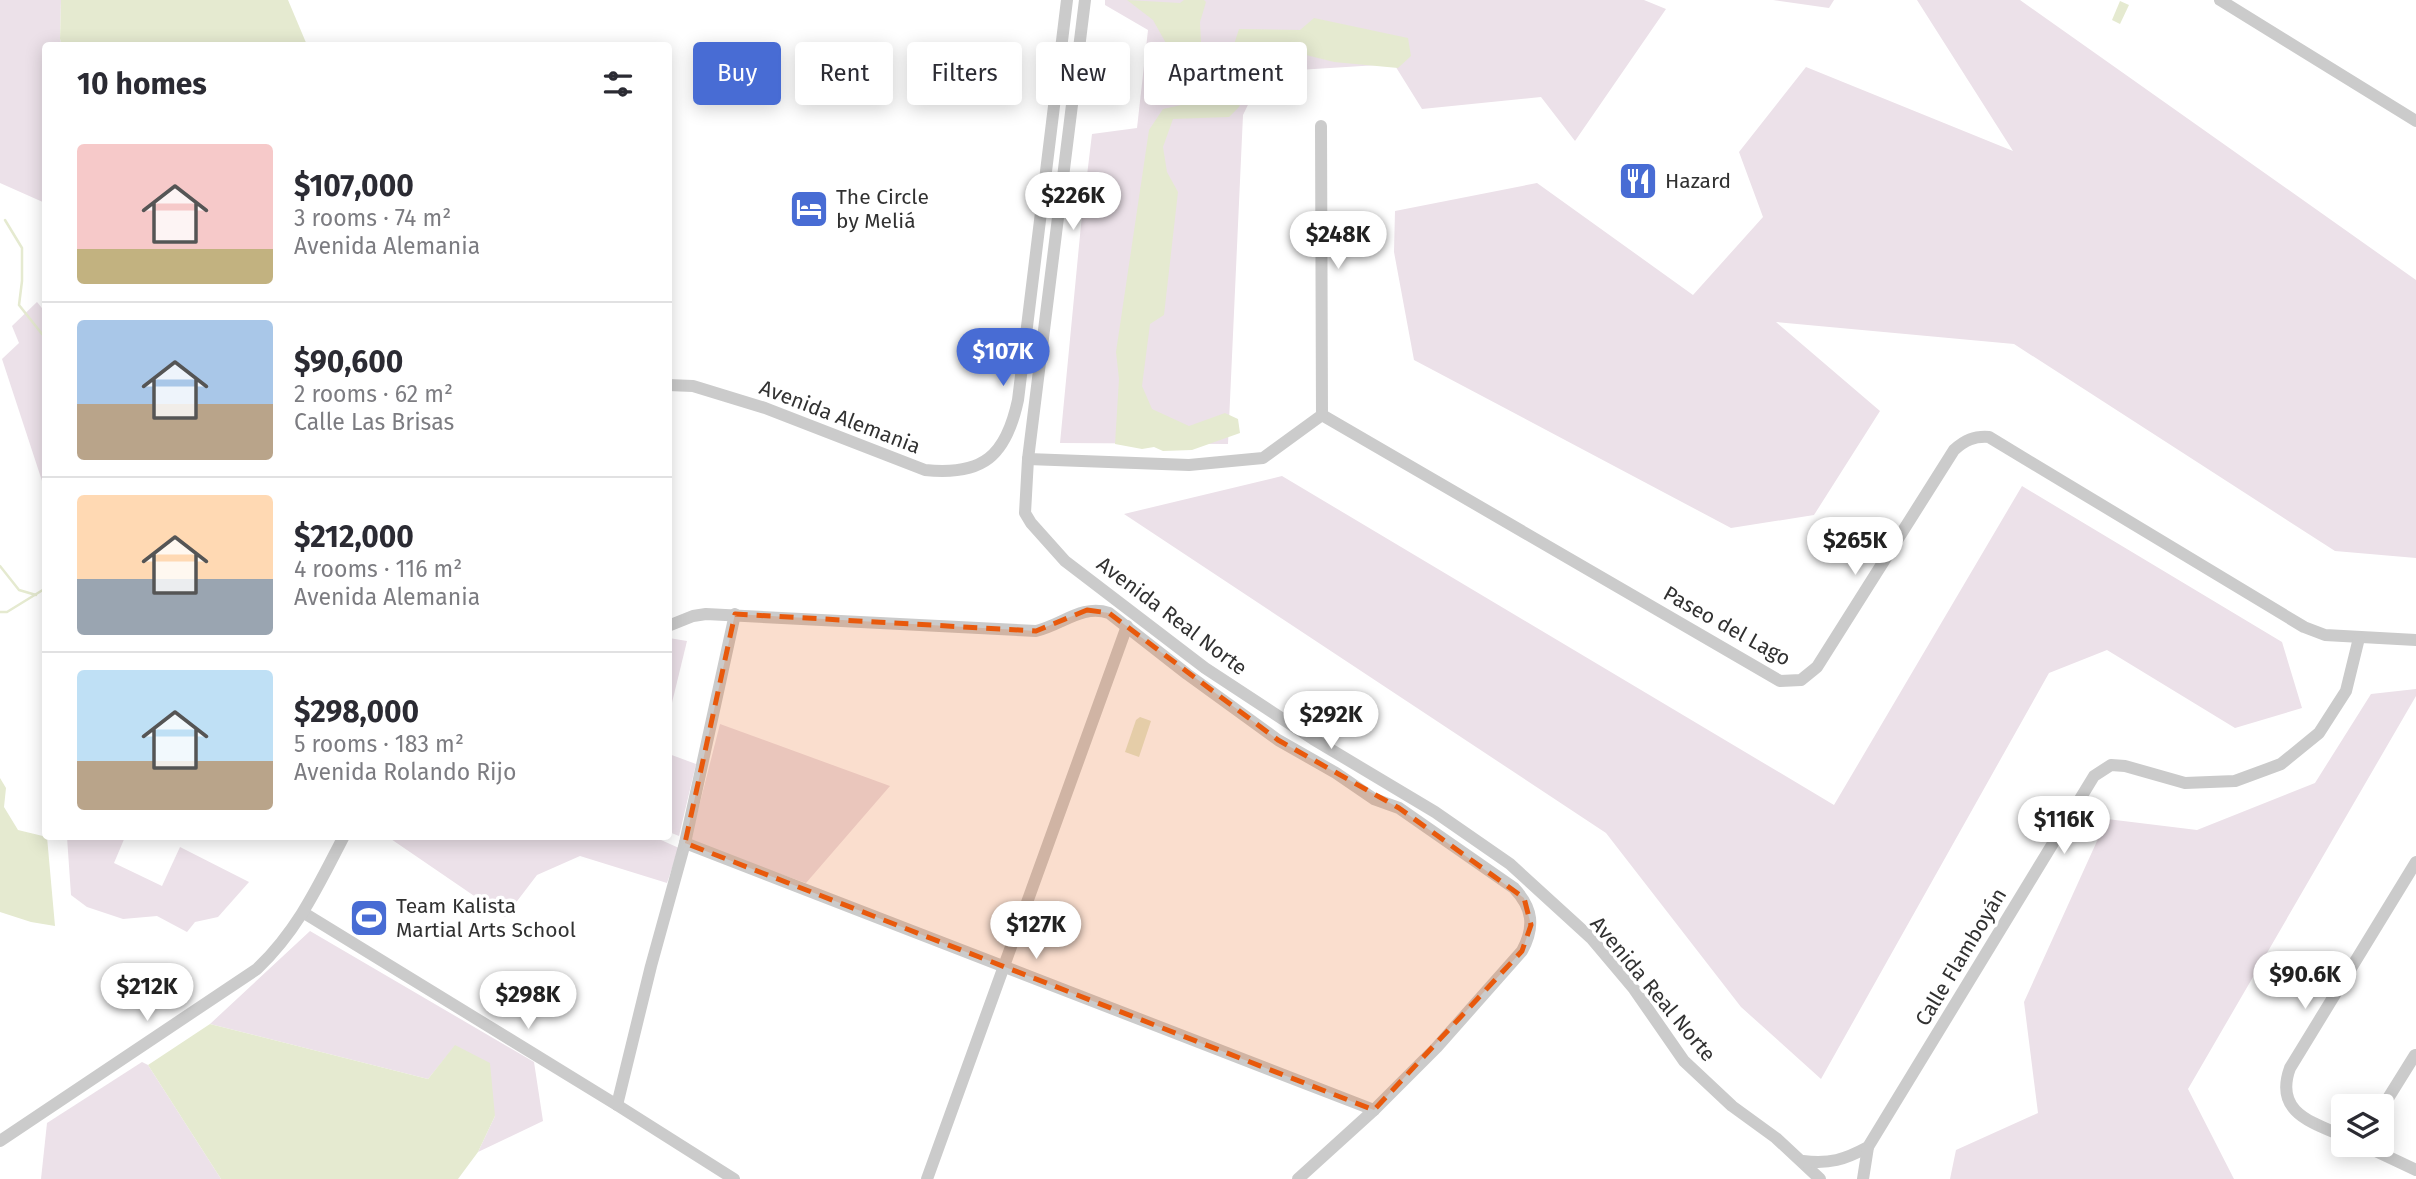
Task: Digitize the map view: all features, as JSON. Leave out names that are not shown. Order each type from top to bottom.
[{"type":"street","name":"Avenida Alemania","points":[[672,385],[693,386],[765,408],[925,470],[947,472],[973,468],[1003,445],[1011,428],[1018,400],[1067,0]]},
{"type":"street","name":"Avenida Real Norte","points":[[1085,0],[1028,459],[1025,513],[1031,523],[1065,561],[1205,668],[1313,739],[1435,812],[1510,864],[1591,939],[1634,989],[1684,1061],[1732,1106],[1776,1138],[1820,1179]]},
{"type":"street","points":[[2220,0],[2416,121]]},
{"type":"street","points":[[1028,459],[1189,465],[1263,458],[1322,415],[1321,126]]},
{"type":"street","name":"Paseo del Lago","points":[[1322,415],[1780,681],[1801,680],[1817,667],[1954,450],[1961,443],[1979,436],[1989,437],[2304,627],[2325,635],[2359,638]]},
{"type":"street","points":[[672,624],[693,616],[735,614],[1036,631],[1050,628],[1087,610],[1109,613],[1278,740],[1336,773],[1374,799],[1399,808],[1514,888],[1524,898],[1530,911],[1529,939],[1522,951],[1437,1047],[1374,1110],[1298,1179]]},
{"type":"street","points":[[617,1104],[685,843],[735,614]]},
{"type":"street","points":[[927,1179],[1127,626]]},
{"type":"street","points":[[2359,638],[2416,640]]},
{"type":"street","name":"Calle Flamboyán","points":[[1868,1147],[2094,776],[2108,766],[2125,766],[2185,783],[2235,782],[2281,764],[2319,733],[2346,691],[2359,638]]},
{"type":"street","points":[[0,1141],[257,969],[288,937],[304,913],[342,840]]},
{"type":"street","points":[[685,843],[1374,1110]]},
{"type":"street","points":[[2331,1130],[2296,1112],[2289,1102],[2286,1079],[2290,1068],[2416,862]]},
{"type":"street","points":[[304,913],[617,1104],[734,1179]]},
{"type":"street","points":[[2391,1094],[2415,1055]]},
{"type":"street","points":[[1803,1161],[1825,1164],[1849,1158],[1868,1147]]},
{"type":"street","points":[[1863,1179],[1868,1147]]},
{"type":"street","points":[[2388,1157],[2416,1170]]},
{"type":"highlighted area","points":[[1087,610],[1109,613],[1278,740],[1399,808],[1524,898],[1531,925],[1522,951],[1374,1110],[685,843],[735,614],[1036,631]]},
{"type":"shaded area","points":[[0,0],[61,0],[61,42],[42,42],[42,202],[0,183]]},
{"type":"shaded area","points":[[61,0],[288,0],[306,42],[61,42]]},
{"type":"shaded area","points":[[1105,0],[1644,0],[1666,9],[1575,141],[1541,97],[1422,109],[1394,64],[1307,69],[1307,42],[1147,42],[1148,30],[1105,5]]},
{"type":"shaded area","points":[[1127,0],[1206,2],[1200,22],[1201,42],[1165,42],[1153,20]]},
{"type":"shaded area","points":[[1773,0],[1834,0],[1829,8]]},
{"type":"shaded area","points":[[1917,0],[2020,0],[2416,280],[2416,558],[2335,551],[2014,344],[1776,322],[1880,411],[1814,515],[1731,528],[1414,360],[1394,252],[1395,211],[1537,183],[1693,295],[1763,217],[1739,152],[1806,67],[2013,151]]},
{"type":"shaded area","points":[[2120,1],[2129,5],[2120,24],[2112,20]]},
{"type":"shaded area","points":[[1314,18],[1408,38],[1411,56],[1398,68],[1334,62],[1307,55],[1307,42],[1235,42],[1239,29],[1300,30]]},
{"type":"shaded area","points":[[1144,66],[1144,105],[1248,105],[1243,115],[1228,444],[1060,443],[1092,134],[1137,128]]},
{"type":"shaded area","points":[[1181,105],[1240,105],[1229,117],[1173,119],[1163,147],[1167,172],[1178,192],[1164,315],[1150,324],[1142,386],[1152,409],[1189,426],[1225,413],[1238,419],[1240,433],[1192,450],[1163,451],[1154,447],[1142,449],[1115,444],[1119,379],[1116,352],[1149,130],[1163,109]]},
{"type":"shaded area","points":[[37,302],[42,308],[42,481],[2,359],[19,343],[12,326]]},
{"type":"shaded area","points":[[1282,476],[1834,805],[2022,486],[2282,642],[2302,708],[2235,728],[2107,650],[2049,673],[1821,1079],[1741,1007],[1606,833],[1124,514]]},
{"type":"shaded area","points":[[672,639],[687,641],[672,703]]},
{"type":"shaded area","points":[[2416,689],[2416,696],[2188,1089],[2234,1179],[1950,1179],[1956,1150],[2038,1113],[2024,1002],[2107,819],[2197,830],[2315,783],[2371,694]]},
{"type":"shaded area","points":[[1140,717],[1151,721],[1139,757],[1125,752],[1136,720]]},
{"type":"shaded area","points":[[720,724],[890,786],[806,883],[690,842]]},
{"type":"shaded area","points":[[672,755],[696,764],[679,836],[672,833]]},
{"type":"shaded area","points":[[0,778],[6,788],[4,807],[18,830],[42,836],[42,840],[47,840],[55,926],[0,912]]},
{"type":"shaded area","points":[[67,840],[124,840],[114,863],[162,886],[180,847],[249,882],[218,917],[195,922],[187,932],[157,916],[123,919],[87,907],[71,895]]},
{"type":"shaded area","points":[[392,840],[661,840],[679,848],[667,883],[580,856],[537,875],[505,917]]},
{"type":"shaded area","points":[[310,931],[534,1062],[543,1121],[478,1152],[495,1116],[455,1046],[428,1079],[210,1024]]},
{"type":"shaded area","points":[[210,1024],[428,1079],[455,1045],[490,1063],[495,1116],[478,1152],[458,1179],[221,1179],[148,1065]]},
{"type":"shaded area","points":[[142,1062],[148,1065],[221,1179],[41,1179],[47,1123]]},
{"type":"waterway","points":[[5,220],[22,248],[19,305],[42,334]]},
{"type":"waterway","points":[[0,566],[19,590],[36,595]]},
{"type":"waterway","points":[[0,612],[7,612],[42,590]]},
{"type":"place","name":"Hazard","points":[[1638,181]]},
{"type":"place","name":"The Circle by Meliá","points":[[809,209]]},
{"type":"place","name":"Team Kalista Martial Arts School","points":[[369,918]]}]
